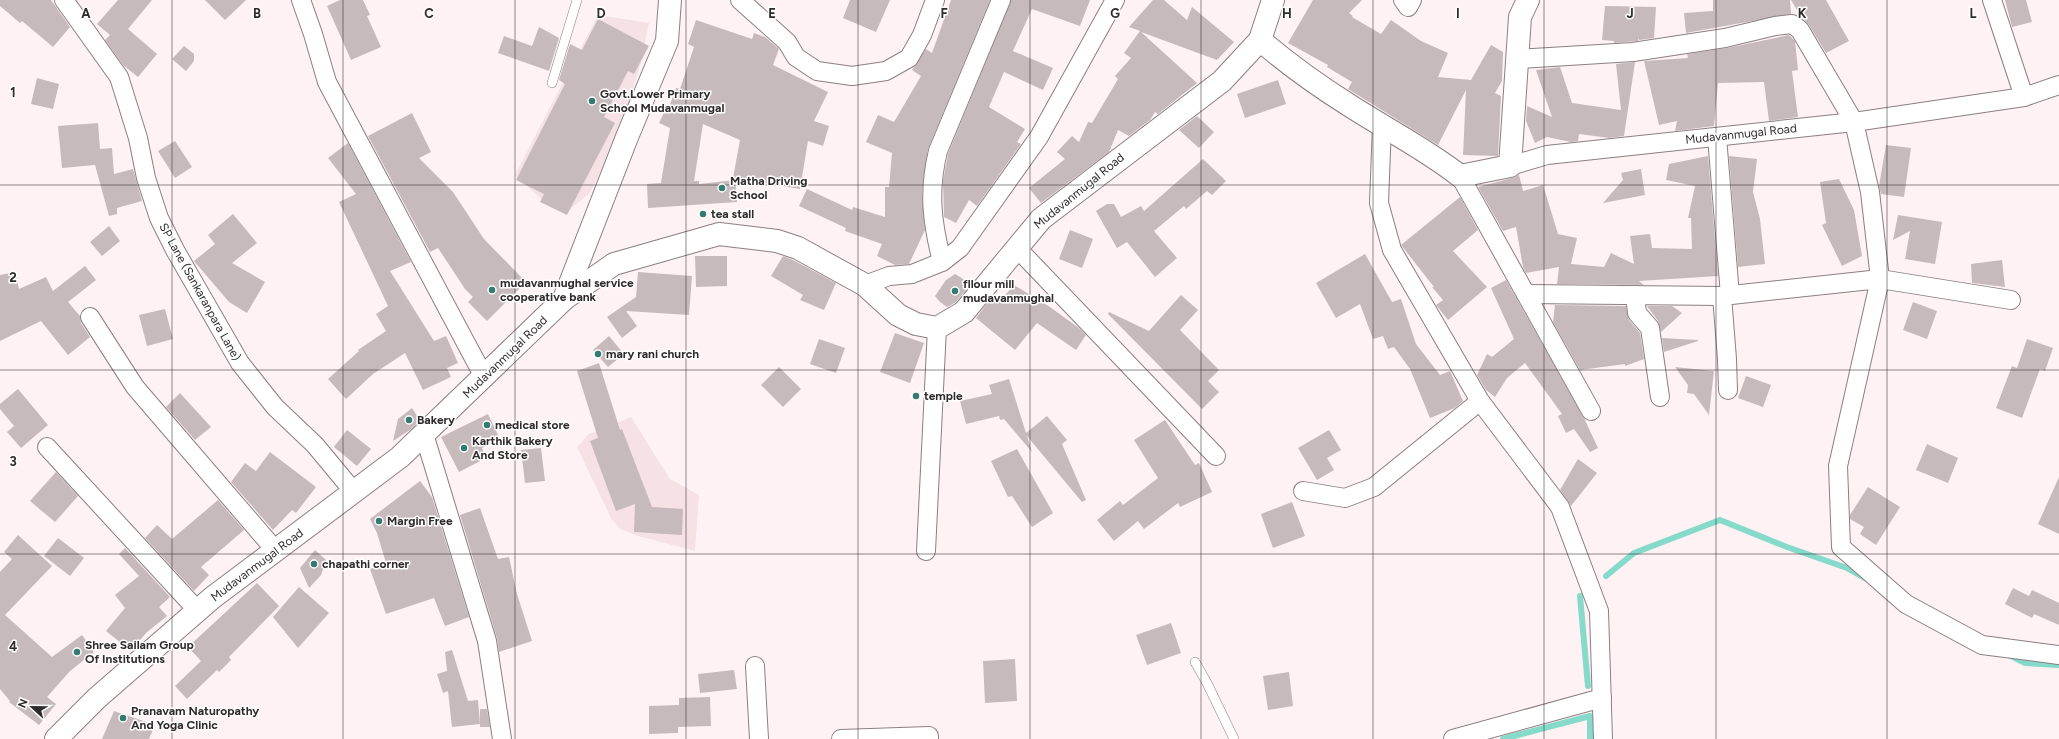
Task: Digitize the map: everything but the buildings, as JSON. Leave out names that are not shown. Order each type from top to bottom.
[{"type":"street","name":"SP Lane (Sankaranpara Lane)","points":[[64,0],[119,77],[138,138],[146,178],[159,218],[175,250],[240,363],[275,407],[315,445],[354,492]]},
{"type":"street","points":[[301,0],[327,82],[484,377]]},
{"type":"street","points":[[564,299],[626,137],[667,42],[670,0]]},
{"type":"street","points":[[740,0],[767,22],[787,42],[796,57],[817,71],[852,76],[886,71],[909,58],[922,35],[935,0]]},
{"type":"street","points":[[942,262],[933,226],[932,174],[938,151],[1001,0]]},
{"type":"street","points":[[865,285],[889,276],[912,274],[942,262],[960,248],[1039,137],[1115,0]]},
{"type":"street","name":"Mudavanmugal Road","points":[[56,739],[97,698],[198,611],[400,457],[564,299],[614,264],[719,234],[784,243],[798,248],[865,285],[898,315],[916,324],[937,328],[964,312],[1016,247],[1041,219],[1222,82],[1260,40],[1273,0]]},
{"type":"street","points":[[1460,176],[1510,166],[1520,17],[1528,0]]},
{"type":"street","points":[[1992,0],[2024,97]]},
{"type":"street","points":[[1518,59],[1632,52],[1726,38],[1754,30],[1792,24],[1800,30],[1854,122],[1870,192],[1880,279],[1838,466],[1841,547],[1906,604],[1982,644],[2059,655]]},
{"type":"street","points":[[1260,40],[1286,62],[1382,125],[1438,159],[1460,176],[1591,411]]},
{"type":"street","name":"Mudavanmugal Road","points":[[1510,166],[1547,155],[1854,122],[1971,103],[2024,97],[2059,85]]},
{"type":"street","points":[[1382,125],[1379,203],[1392,250],[1480,401],[1560,507],[1599,611],[1603,739]]},
{"type":"street","points":[[1717,137],[1726,295],[1728,390]]},
{"type":"street","points":[[1016,247],[1216,456]]},
{"type":"street","points":[[1526,294],[1726,295],[1880,279],[2011,300]]},
{"type":"street","points":[[1635,295],[1637,313],[1650,328],[1660,397]]},
{"type":"street","points":[[90,317],[135,387],[276,551]]},
{"type":"street","points":[[926,551],[937,328]]},
{"type":"street","points":[[1303,491],[1345,498],[1374,487],[1480,401]]},
{"type":"street","points":[[424,434],[487,641],[502,739]]},
{"type":"street","points":[[47,447],[198,611]]},
{"type":"street","points":[[755,666],[759,739]]},
{"type":"street","points":[[1453,739],[1602,698]]},
{"type":"street","points":[[841,739],[929,736],[929,739]]},
{"type":"lane","points":[[552,83],[577,0]]},
{"type":"lane","points":[[1195,662],[1207,683],[1234,739]]},
{"type":"shaded area","name":"Govt.Lower Primary School Mudavanmugal","points":[[598,15],[649,23],[640,66],[619,136],[590,193],[565,213],[540,198],[515,175]]},
{"type":"shaded area","points":[[631,417],[670,479],[699,495],[695,551],[638,536],[620,529],[611,518],[577,447],[589,434]]},
{"type":"waterway","points":[[1606,576],[1634,553],[1720,520],[1787,547],[1847,568],[1867,579]]},
{"type":"waterway","points":[[1580,596],[1588,686]]},
{"type":"waterway","points":[[2009,655],[2025,663],[2059,665]]},
{"type":"waterway","points":[[1503,739],[1590,716],[1590,739]]},
{"type":"place","name":"Govt.Lower Primary School Mudavanmugal","points":[[592,101]]},
{"type":"place","name":"Matha Driving School","points":[[722,188]]},
{"type":"place","name":"tea stall","points":[[703,214]]},
{"type":"place","name":"mudavanmughal service cooperative bank","points":[[492,290]]},
{"type":"place","name":"fllour mill mudavanmughal","points":[[955,291]]},
{"type":"place","name":"mary rani church","points":[[598,354]]},
{"type":"place","name":"temple","points":[[916,396]]},
{"type":"place","name":"Bakery","points":[[409,420]]},
{"type":"place","name":"medical store","points":[[487,425]]},
{"type":"place","name":"Karthik Bakery And Store","points":[[464,448]]},
{"type":"place","name":"Margin Free","points":[[379,521]]},
{"type":"place","name":"chapathi corner","points":[[314,564]]},
{"type":"place","name":"Shree Sailam Group Of Institutions","points":[[77,652]]},
{"type":"place","name":"Pranavam Naturopathy And Yoga Clinic","points":[[123,718]]}]
